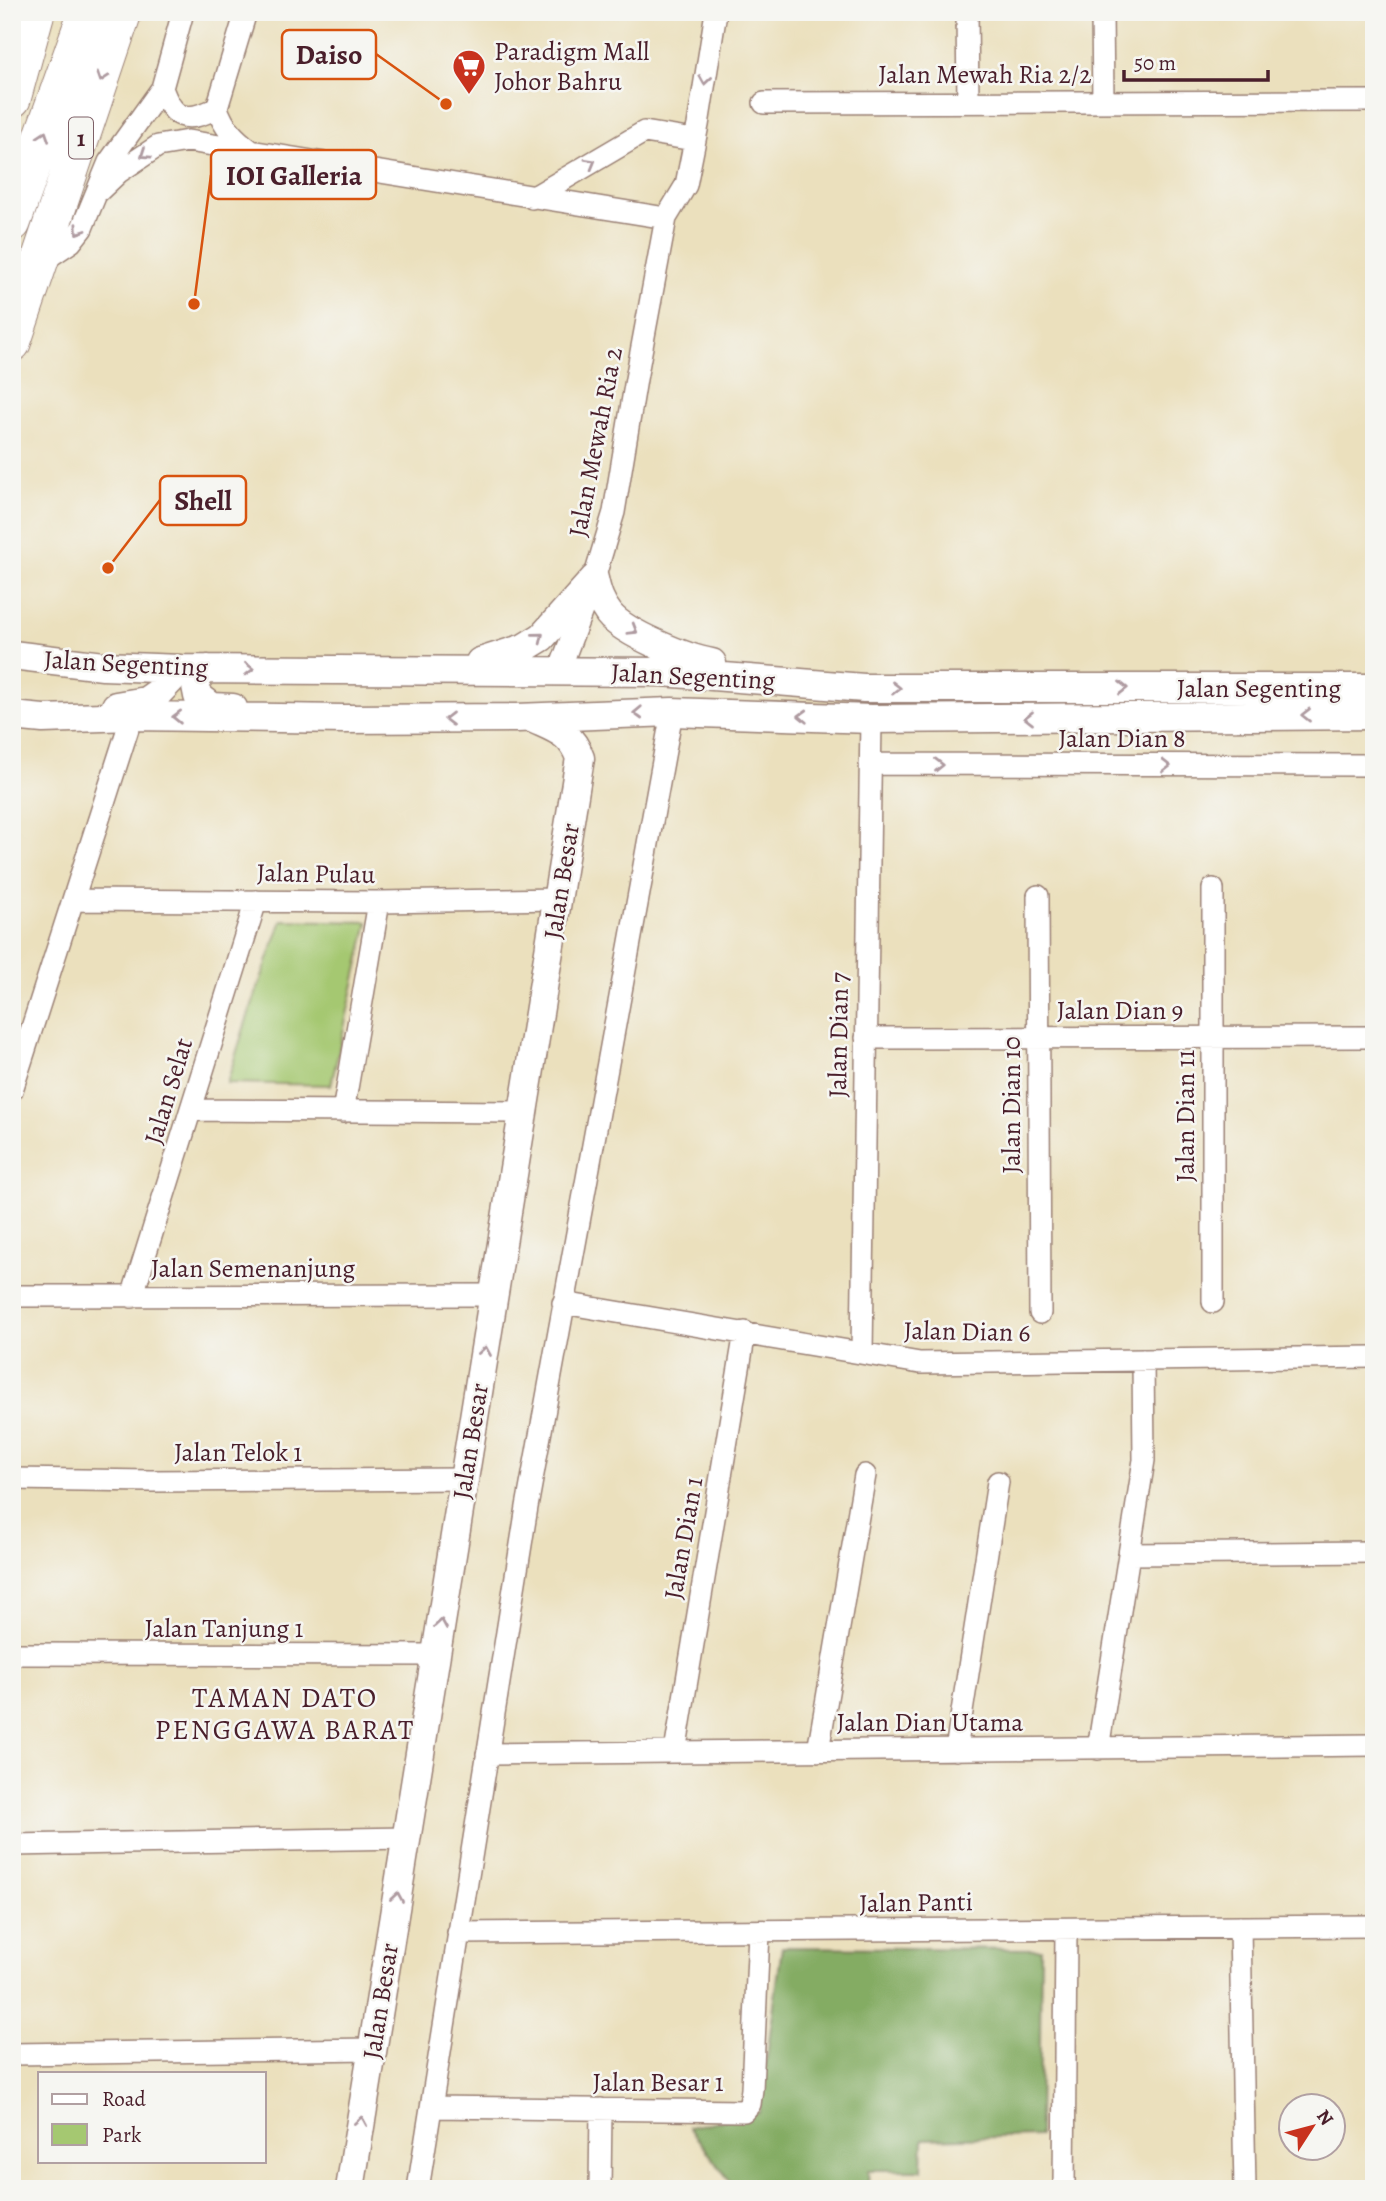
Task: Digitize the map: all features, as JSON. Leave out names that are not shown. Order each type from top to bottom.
[{"type":"highway","points":[[12,99],[36,12]]},
{"type":"highway","name":"1","points":[[12,223],[87,12]]},
{"type":"highway","name":"1","points":[[12,343],[123,12]]},
{"type":"street","points":[[39,264],[71,242],[82,228],[109,162],[162,88],[183,12]]},
{"type":"street","points":[[246,12],[217,108],[222,122],[233,138],[252,151]]},
{"type":"street","points":[[99,191],[118,172],[158,146],[188,141],[666,218],[685,185],[716,12]]},
{"type":"street","points":[[967,12],[968,102]]},
{"type":"street","points":[[1102,12],[1103,102]]},
{"type":"street","points":[[162,88],[168,106],[178,115],[203,115],[217,108]]},
{"type":"street","name":"Jalan Mewah Ria 2/2","points":[[764,103],[1374,101]]},
{"type":"street","points":[[533,198],[644,132],[694,140]]},
{"type":"street","name":"Jalan Mewah Ria 2","points":[[559,671],[594,579],[614,512],[666,218]]},
{"type":"street","points":[[454,670],[524,648],[542,637],[594,579]]},
{"type":"street","points":[[594,579],[597,597],[611,617],[671,651],[699,661],[773,674],[830,691],[871,719]]},
{"type":"street","name":"Jalan Segenting","points":[[12,655],[103,666],[194,669],[662,671],[864,688],[1374,688]]},
{"type":"street","points":[[43,719],[146,701],[194,669],[198,676],[195,689],[202,701],[212,707],[299,710],[344,719]]},
{"type":"street","points":[[559,671],[572,704],[604,715]]},
{"type":"street","points":[[525,718],[545,696],[559,671]]},
{"type":"street","points":[[418,2189],[530,1493],[672,712]]},
{"type":"street","name":"Jalan Segenting","points":[[12,716],[43,719],[132,716],[525,718],[672,712],[871,719],[1374,715]]},
{"type":"street","points":[[12,1090],[132,716]]},
{"type":"street","name":"Jalan Besar","points":[[350,2189],[580,758],[568,735],[525,718]]},
{"type":"street","name":"Jalan Dian 7","points":[[862,1353],[871,719]]},
{"type":"street","name":"Jalan Dian 8","points":[[870,764],[1374,765]]},
{"type":"street","name":"Jalan Dian 11","points":[[1213,889],[1213,1302]]},
{"type":"street","name":"Jalan Dian 10","points":[[1038,896],[1040,1313]]},
{"type":"street","name":"Jalan Pulau","points":[[74,900],[380,902],[558,899]]},
{"type":"street","name":"Jalan Selat","points":[[132,1297],[256,901]]},
{"type":"street","points":[[343,1111],[380,902]]},
{"type":"street","name":"Jalan Dian 9","points":[[866,1038],[1374,1037]]},
{"type":"street","points":[[192,1110],[524,1112]]},
{"type":"street","name":"Jalan Semenanjung","points":[[12,1296],[494,1295]]},
{"type":"street","name":"Jalan Dian 6","points":[[564,1303],[920,1363],[1374,1357]]},
{"type":"street","name":"Jalan Dian 1","points":[[675,1752],[746,1332]]},
{"type":"street","points":[[1098,1749],[1144,1460],[1143,1360]]},
{"type":"street","points":[[818,1751],[865,1475]]},
{"type":"street","name":"Jalan Telok 1","points":[[12,1479],[464,1479]]},
{"type":"street","points":[[956,1750],[998,1482]]},
{"type":"street","points":[[1129,1554],[1374,1552]]},
{"type":"street","name":"Jalan Tanjung 1","points":[[12,1654],[436,1655]]},
{"type":"street","name":"Jalan Dian Utama","points":[[487,1754],[1374,1745]]},
{"type":"street","points":[[12,1846],[407,1838]]},
{"type":"street","name":"Jalan Panti","points":[[458,1934],[1374,1926]]},
{"type":"street","points":[[1240,1927],[1245,2189]]},
{"type":"street","points":[[1064,2189],[1066,1929]]},
{"type":"street","name":"Jalan Besar 1","points":[[431,2107],[744,2110],[750,2104],[760,1932]]},
{"type":"street","points":[[12,2054],[373,2049]]},
{"type":"street","points":[[600,2189],[601,2109]]},
{"type":"green space","points":[[282,920],[368,922],[331,1085],[227,1083]]},
{"type":"green space","points":[[782,1947],[1041,1949],[1039,2136],[923,2139],[922,2170],[868,2170],[869,2189],[736,2189],[689,2127],[759,2113]]},
{"type":"place","name":"Paradigm Mall Johor Bahru","points":[[469,96]]},
{"type":"place","name":"Daiso","points":[[446,104]]},
{"type":"place","name":"IOI Galleria","points":[[194,304]]},
{"type":"place","name":"Shell","points":[[108,568]]},
{"type":"district","name":"TAMAN DATO PENGGAWA BARAT","points":[[285,1713]]}]
